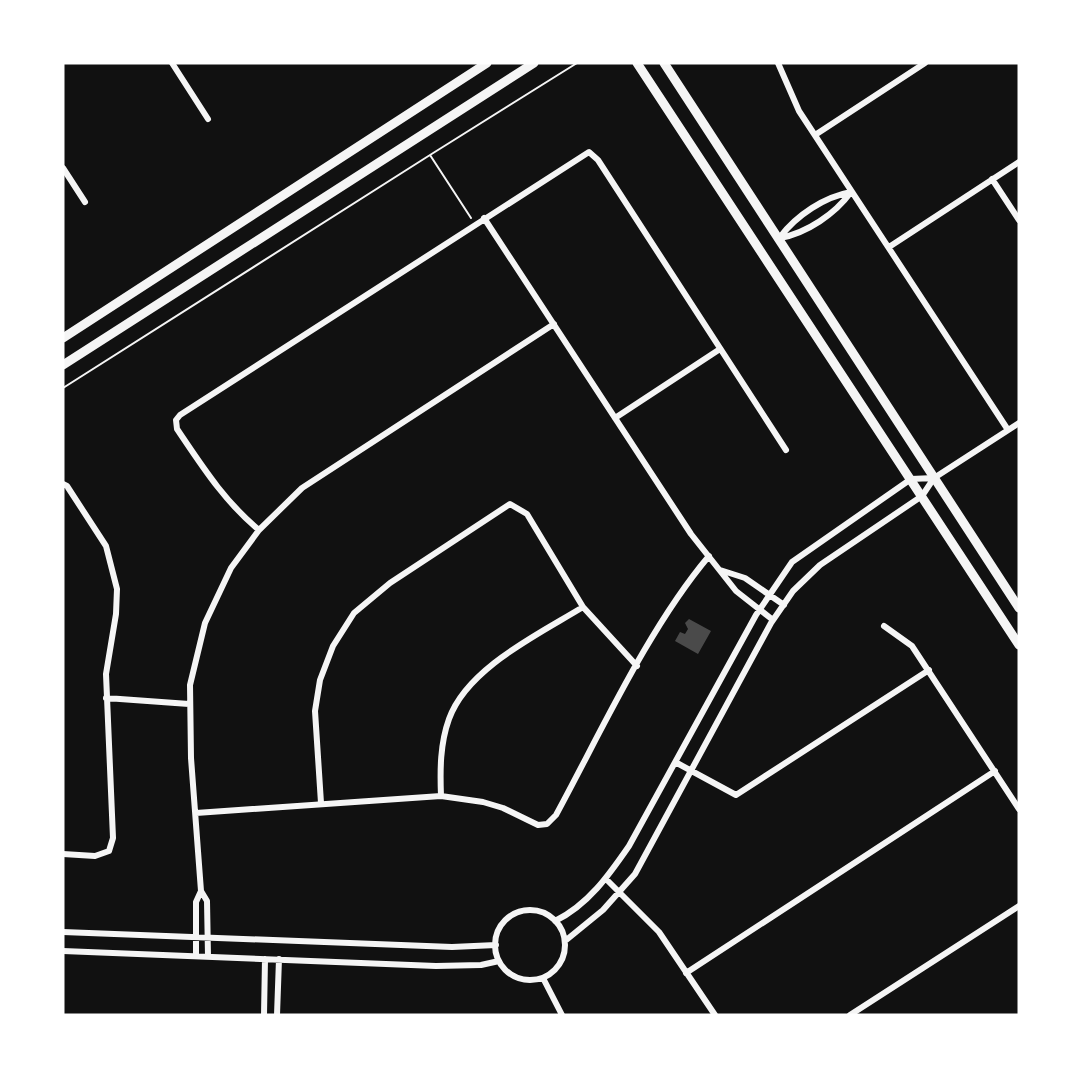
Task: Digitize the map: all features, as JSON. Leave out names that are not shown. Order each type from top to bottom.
[{"type":"main road","points":[[63,338],[487,63]]},
{"type":"main road","points":[[63,365],[534,63]]},
{"type":"main road","points":[[637,63],[1019,645]]},
{"type":"main road","points":[[664,63],[1019,608]]},
{"type":"street","points":[[172,63],[208,119]]},
{"type":"street","points":[[777,63],[799,111],[1008,430]]},
{"type":"street","points":[[815,135],[925,63]]},
{"type":"street","points":[[259,530],[241,515],[218,489],[177,429],[176,420],[180,415],[589,152],[598,160],[786,450]]},
{"type":"street","points":[[889,247],[1019,162]]},
{"type":"street","points":[[63,168],[85,202]]},
{"type":"street","points":[[992,179],[1019,220]]},
{"type":"street","points":[[780,238],[798,234],[841,206],[851,192]]},
{"type":"street","points":[[780,238],[792,223],[834,195],[851,192]]},
{"type":"street","points":[[484,218],[691,534],[736,591],[773,620]]},
{"type":"street","points":[[208,956],[207,901],[201,891],[189,704],[190,685],[205,623],[231,568],[259,530],[302,488],[554,324]]},
{"type":"street","points":[[615,418],[720,350]]},
{"type":"street","points":[[565,941],[620,892],[635,874],[773,620],[793,591],[820,565],[922,496],[934,478],[1019,423]]},
{"type":"street","points":[[555,921],[581,904],[606,879],[677,763],[759,611],[792,562],[911,480],[934,478]]},
{"type":"street","points":[[63,484],[67,486],[106,546],[113,567],[116,614],[106,674],[113,838],[109,851],[95,856],[63,854]]},
{"type":"street","points":[[321,803],[315,711],[320,680],[333,646],[354,613],[390,583],[510,504],[527,514],[583,607],[637,666]]},
{"type":"street","points":[[196,813],[441,796],[483,802],[503,808],[538,825],[547,824],[556,815],[637,666],[690,578],[709,556]]},
{"type":"street","points":[[720,569],[745,578],[784,605]]},
{"type":"street","points":[[441,796],[442,747],[449,718],[461,696],[488,668],[583,607]]},
{"type":"street","points":[[884,626],[912,646],[1019,808]]},
{"type":"street","points":[[677,763],[736,795],[929,670]]},
{"type":"street","points":[[106,698],[189,704]]},
{"type":"street","points":[[686,973],[995,771]]},
{"type":"street","points":[[606,879],[659,932],[715,1015]]},
{"type":"street","points":[[196,956],[196,902],[201,891]]},
{"type":"street","points":[[850,1015],[1019,906]]},
{"type":"street","points":[[537,911],[555,921],[565,941],[562,961],[556,969],[543,978],[528,980],[516,977],[499,961],[496,945],[504,923],[513,915],[537,911]]},
{"type":"street","points":[[63,932],[452,947],[496,945]]},
{"type":"street","points":[[63,951],[436,966],[499,961]]},
{"type":"street","points":[[264,1015],[265,959]]},
{"type":"street","points":[[277,1015],[279,959]]},
{"type":"street","points":[[543,978],[562,1015]]},
{"type":"path","points":[[63,388],[577,63]]},
{"type":"path","points":[[430,155],[475,224]]},
{"type":"building","points":[[689,619],[711,631],[698,654],[675,641],[680,632],[685,634],[688,629],[685,623]]}]
